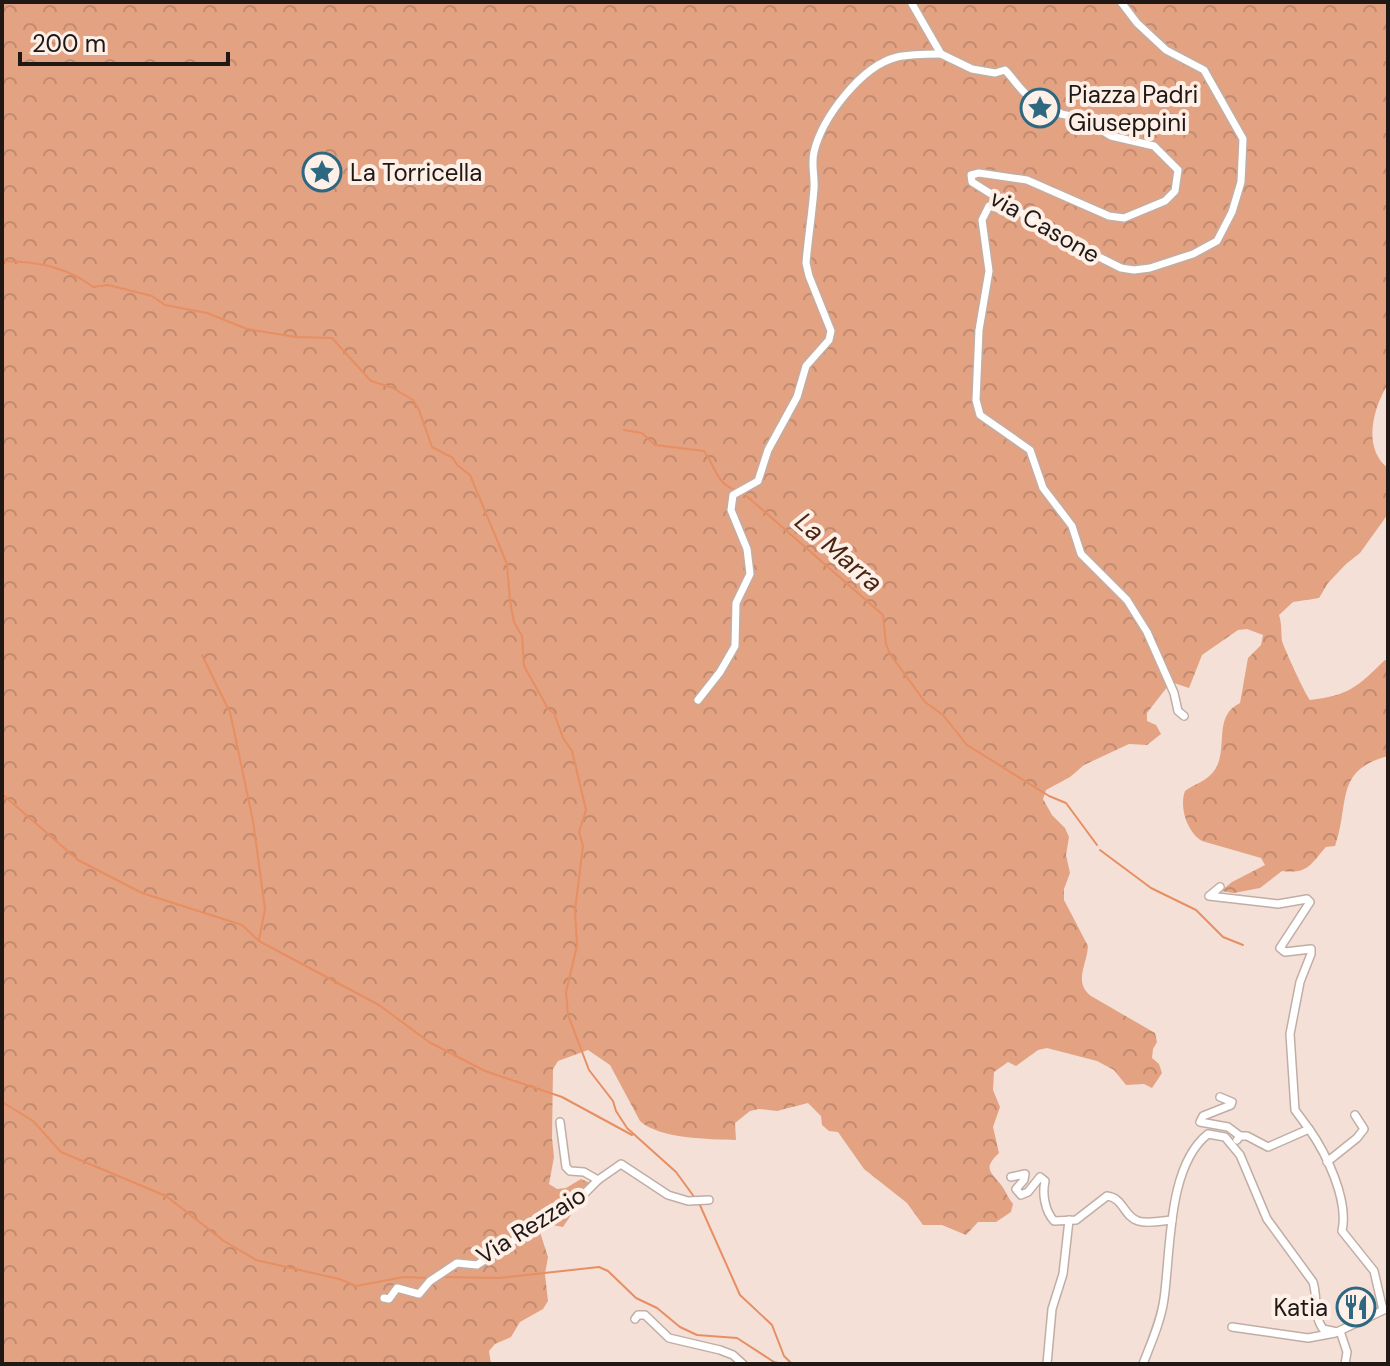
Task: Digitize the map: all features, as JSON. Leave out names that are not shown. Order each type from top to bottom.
[{"type":"street","points":[[698,700],[735,646],[736,603],[750,574],[747,549],[731,510],[733,495],[758,481],[781,422],[797,397],[806,366],[829,340],[831,331],[806,263],[814,185],[813,157],[820,130],[860,80],[887,61],[896,57],[941,54],[911,2]]},
{"type":"street","name":"via Casone","points":[[941,54],[972,69],[995,73],[1005,70],[1027,96],[1039,104],[1048,103],[1061,114],[1081,118],[1111,136],[1154,146],[1161,151],[1178,170],[1175,191],[1165,201],[1124,218],[1109,216],[1027,180],[979,173],[971,175],[972,182],[1029,220],[1093,255],[1121,268],[1150,268],[1208,248],[1217,241],[1232,212],[1241,182],[1243,139],[1204,70],[1166,50],[1137,23],[1121,2]]},
{"type":"street","points":[[1029,220],[989,206],[983,214],[989,271],[979,330],[980,415],[1030,450],[1043,488],[1072,526],[1081,554],[1127,600],[1147,632],[1174,693],[1178,711],[1184,716]]},
{"type":"street","points":[[1220,887],[1209,896],[1278,904],[1307,899],[1310,902],[1280,948],[1285,952],[1311,949],[1300,982],[1290,1034],[1295,1110],[1327,1162],[1342,1208],[1342,1231],[1374,1271],[1385,1309],[1320,1338],[1232,1327]]},
{"type":"street","points":[[1220,1097],[1232,1102],[1231,1105],[1203,1116],[1200,1122],[1228,1127],[1240,1136],[1274,1146],[1309,1129]]},
{"type":"street","points":[[1327,1162],[1341,1153],[1364,1129],[1355,1115]]},
{"type":"street","points":[[560,1122],[566,1167],[570,1171],[584,1172],[598,1180],[621,1164],[668,1195],[702,1200]]},
{"type":"street","points":[[1143,1364],[1164,1301],[1176,1193],[1199,1141],[1208,1134],[1219,1134],[1233,1145],[1267,1219],[1313,1282],[1319,1324],[1323,1329],[1338,1332]]},
{"type":"street","points":[[1233,1145],[1240,1136]]},
{"type":"street","points":[[1011,1177],[1025,1174],[1016,1189],[1021,1195],[1028,1192],[1040,1177],[1045,1181],[1043,1195],[1051,1219],[1076,1220],[1107,1196],[1120,1201],[1133,1219],[1172,1220]]},
{"type":"street","name":"Via Rezzaio","points":[[384,1298],[389,1299],[397,1288],[419,1294],[430,1281],[457,1263],[477,1265],[519,1237],[540,1216],[583,1195],[598,1180]]},
{"type":"street","points":[[1047,1364],[1052,1309],[1063,1274],[1069,1220]]},
{"type":"street","points":[[635,1319],[638,1315],[645,1315],[669,1338],[720,1350],[733,1355],[743,1364]]},
{"type":"street","points":[[1338,1332],[1347,1352],[1345,1364]]},
{"type":"green space","points":[[2,2],[1388,2],[1388,384],[1378,404],[1373,439],[1380,460],[1388,468],[1388,514],[1360,553],[1328,583],[1319,598],[1293,602],[1279,615],[1282,641],[1310,700],[1352,688],[1385,660],[1388,661],[1388,756],[1371,762],[1351,779],[1335,846],[1326,847],[1303,869],[1282,871],[1260,888],[1234,893],[1221,891],[1265,865],[1261,858],[1197,837],[1186,819],[1183,797],[1185,791],[1206,779],[1216,768],[1224,723],[1232,709],[1240,703],[1248,658],[1261,645],[1263,635],[1247,629],[1238,630],[1202,655],[1189,688],[1171,682],[1147,713],[1147,721],[1156,725],[1161,734],[1147,745],[1129,744],[1084,765],[1046,790],[1043,799],[1069,837],[1066,855],[1070,873],[1064,900],[1088,946],[1082,973],[1083,985],[1091,996],[1155,1033],[1157,1042],[1152,1058],[1159,1064],[1162,1073],[1152,1088],[1144,1084],[1126,1085],[1114,1070],[1097,1061],[1047,1048],[1038,1050],[1016,1066],[1008,1062],[994,1072],[993,1090],[1000,1107],[993,1127],[999,1153],[990,1170],[1013,1204],[1011,1212],[996,1222],[978,1222],[966,1235],[942,1225],[923,1225],[907,1203],[864,1169],[838,1132],[829,1131],[822,1125],[821,1116],[808,1103],[777,1111],[750,1111],[735,1123],[736,1140],[672,1135],[640,1121],[610,1065],[588,1050],[558,1061],[553,1069],[554,1157],[549,1184],[557,1189],[566,1188],[581,1179],[590,1183],[588,1202],[573,1212],[563,1227],[547,1224],[539,1229],[548,1257],[545,1274],[548,1301],[543,1309],[520,1322],[511,1337],[495,1344],[489,1351],[491,1364],[2,1364]]},
{"type":"waterway","points":[[2,261],[50,266],[73,274],[93,287],[108,285],[152,296],[165,305],[207,313],[247,329],[296,337],[332,338],[371,381],[393,388],[413,400],[432,447],[453,458],[470,475],[507,564],[510,601],[514,622],[522,636],[524,666],[548,709],[554,713],[563,738],[572,751],[586,810],[579,832],[583,846],[575,910],[577,946],[566,992],[568,1015],[589,1070],[613,1101],[627,1128],[676,1172],[695,1198]]},
{"type":"waterway","name":"La Marra","points":[[624,430],[642,433],[655,445],[704,451],[720,479],[736,490]]},
{"type":"waterway","name":"La Marra","points":[[742,492],[883,615],[890,654],[925,702],[943,715],[967,745],[1049,796],[1066,803],[1097,845]]},
{"type":"waterway","points":[[202,655],[230,712],[253,821],[265,909],[259,940]]},
{"type":"waterway","points":[[2,794],[78,860],[142,893],[242,925],[259,941],[379,1005],[429,1042],[485,1071],[562,1097],[632,1135]]},
{"type":"waterway","points":[[1100,850],[1151,888],[1196,910],[1223,937],[1243,945]]},
{"type":"waterway","points":[[2,1102],[33,1121],[61,1152],[166,1196],[224,1241],[256,1260],[339,1279],[356,1286],[404,1277],[428,1278]]},
{"type":"waterway","points":[[699,1203],[740,1295],[772,1325],[784,1356],[792,1364]]},
{"type":"waterway","points":[[442,1277],[499,1278],[599,1267],[608,1271],[636,1298],[657,1308],[680,1327],[697,1335],[737,1338],[782,1364]]},
{"type":"place","name":"Piazza Padri Giuseppini","points":[[1040,108]]},
{"type":"place","name":"La Torricella","points":[[322,172]]},
{"type":"place","name":"Katia","points":[[1356,1307]]}]
